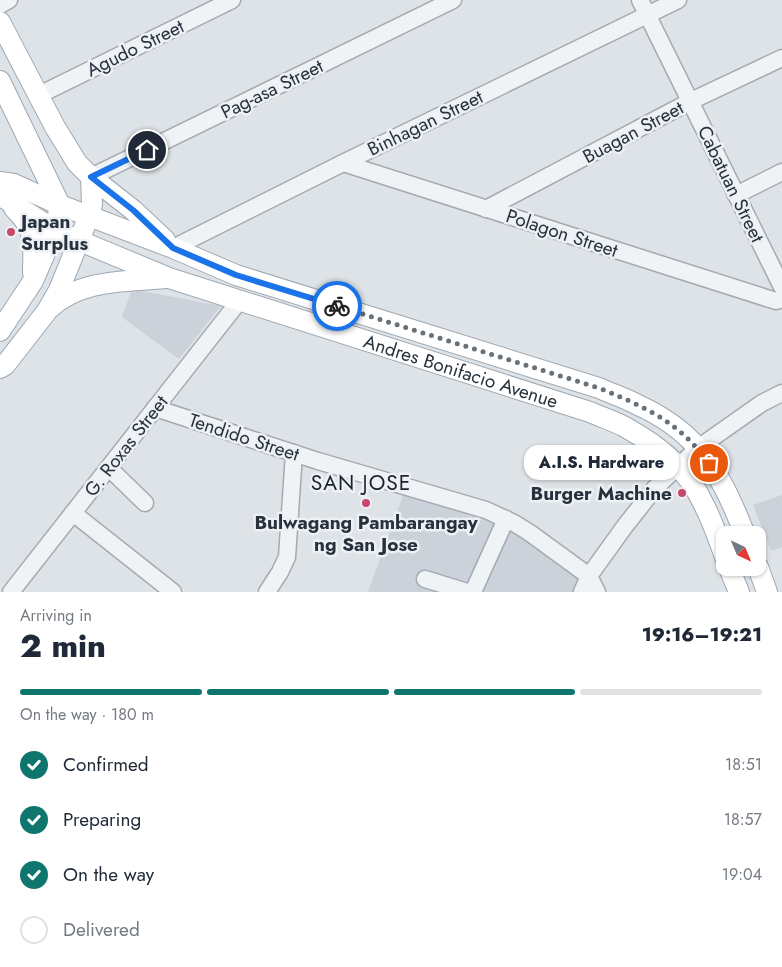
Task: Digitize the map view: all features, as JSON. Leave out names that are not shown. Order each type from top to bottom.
[{"type":"main road","points":[[0,22],[55,126],[77,163],[91,177],[133,210],[173,248]]},
{"type":"main road","points":[[0,81],[60,206],[55,230],[33,281],[0,331]]},
{"type":"main road","points":[[33,281],[33,244],[31,234],[5,189],[25,179],[36,170],[40,163]]},
{"type":"main road","points":[[0,368],[5,365],[47,311],[59,290],[90,216],[92,204],[91,177]]},
{"type":"main road","name":"Andres Bonifacio Avenue","points":[[5,189],[90,216],[236,275],[599,388],[637,404],[664,419],[698,448],[720,479],[742,526]]},
{"type":"main road","name":"Andres Bonifacio Avenue","points":[[5,189],[55,230],[169,278],[590,412],[624,426],[659,448],[692,482],[705,506],[716,534]]},
{"type":"main road","points":[[47,311],[59,300],[80,290],[102,284],[169,278]]},
{"type":"main road","points":[[732,576],[739,592]]},
{"type":"main road","points":[[761,576],[767,592]]},
{"type":"street","points":[[0,5],[9,0]]},
{"type":"street","name":"Agudo Street","points":[[39,96],[232,0]]},
{"type":"street","name":"Pag-asa Street","points":[[91,177],[454,0]]},
{"type":"street","name":"Binhagan Street","points":[[173,248],[644,7],[678,0]]},
{"type":"street","name":"Cabatuan Street","points":[[644,7],[736,195],[781,281]]},
{"type":"street","name":"Buagan Street","points":[[486,209],[691,102],[782,58]]},
{"type":"street","name":"Polagon Street","points":[[342,163],[776,301],[782,299]]},
{"type":"street","points":[[736,195],[782,172]]},
{"type":"street","name":"G. Roxas Street","points":[[11,592],[240,300]]},
{"type":"street","points":[[582,592],[589,576],[655,488],[698,448],[762,403],[782,393]]},
{"type":"street","name":"Tendido Street","points":[[155,408],[294,453],[486,510],[530,533],[589,576],[597,592]]},
{"type":"street","points":[[268,592],[287,557],[294,453]]},
{"type":"street","points":[[108,468],[145,503]]},
{"type":"street","points":[[73,513],[173,592]]},
{"type":"street","points":[[473,592],[506,519]]},
{"type":"street","points":[[425,579],[467,592]]},
{"type":"shaded area","points":[[132,289],[221,306],[179,359],[122,317]]},
{"type":"shaded area","points":[[404,493],[501,525],[545,552],[581,579],[576,592],[368,592]]},
{"type":"shaded area","points":[[782,495],[782,547],[771,551],[766,538],[766,526],[761,526],[753,505]]},
{"type":"way so far","points":[[337,306],[599,388],[637,404],[664,419],[684,435],[698,448],[709,463]]},
{"type":"place","name":"Japan Surplus","points":[[11,232]]},
{"type":"place","name":"A.I.S. Hardware","points":[[709,463]]},
{"type":"place","name":"Burger Machine","points":[[682,493]]},
{"type":"place","name":"Bulwagang Pambarangay ng San Jose","points":[[366,503]]},
{"type":"district","name":"SAN JOSE","points":[[361,483]]},
{"type":"route","points":[[147,150],[91,177],[133,210],[173,248],[236,275],[337,306]]}]
